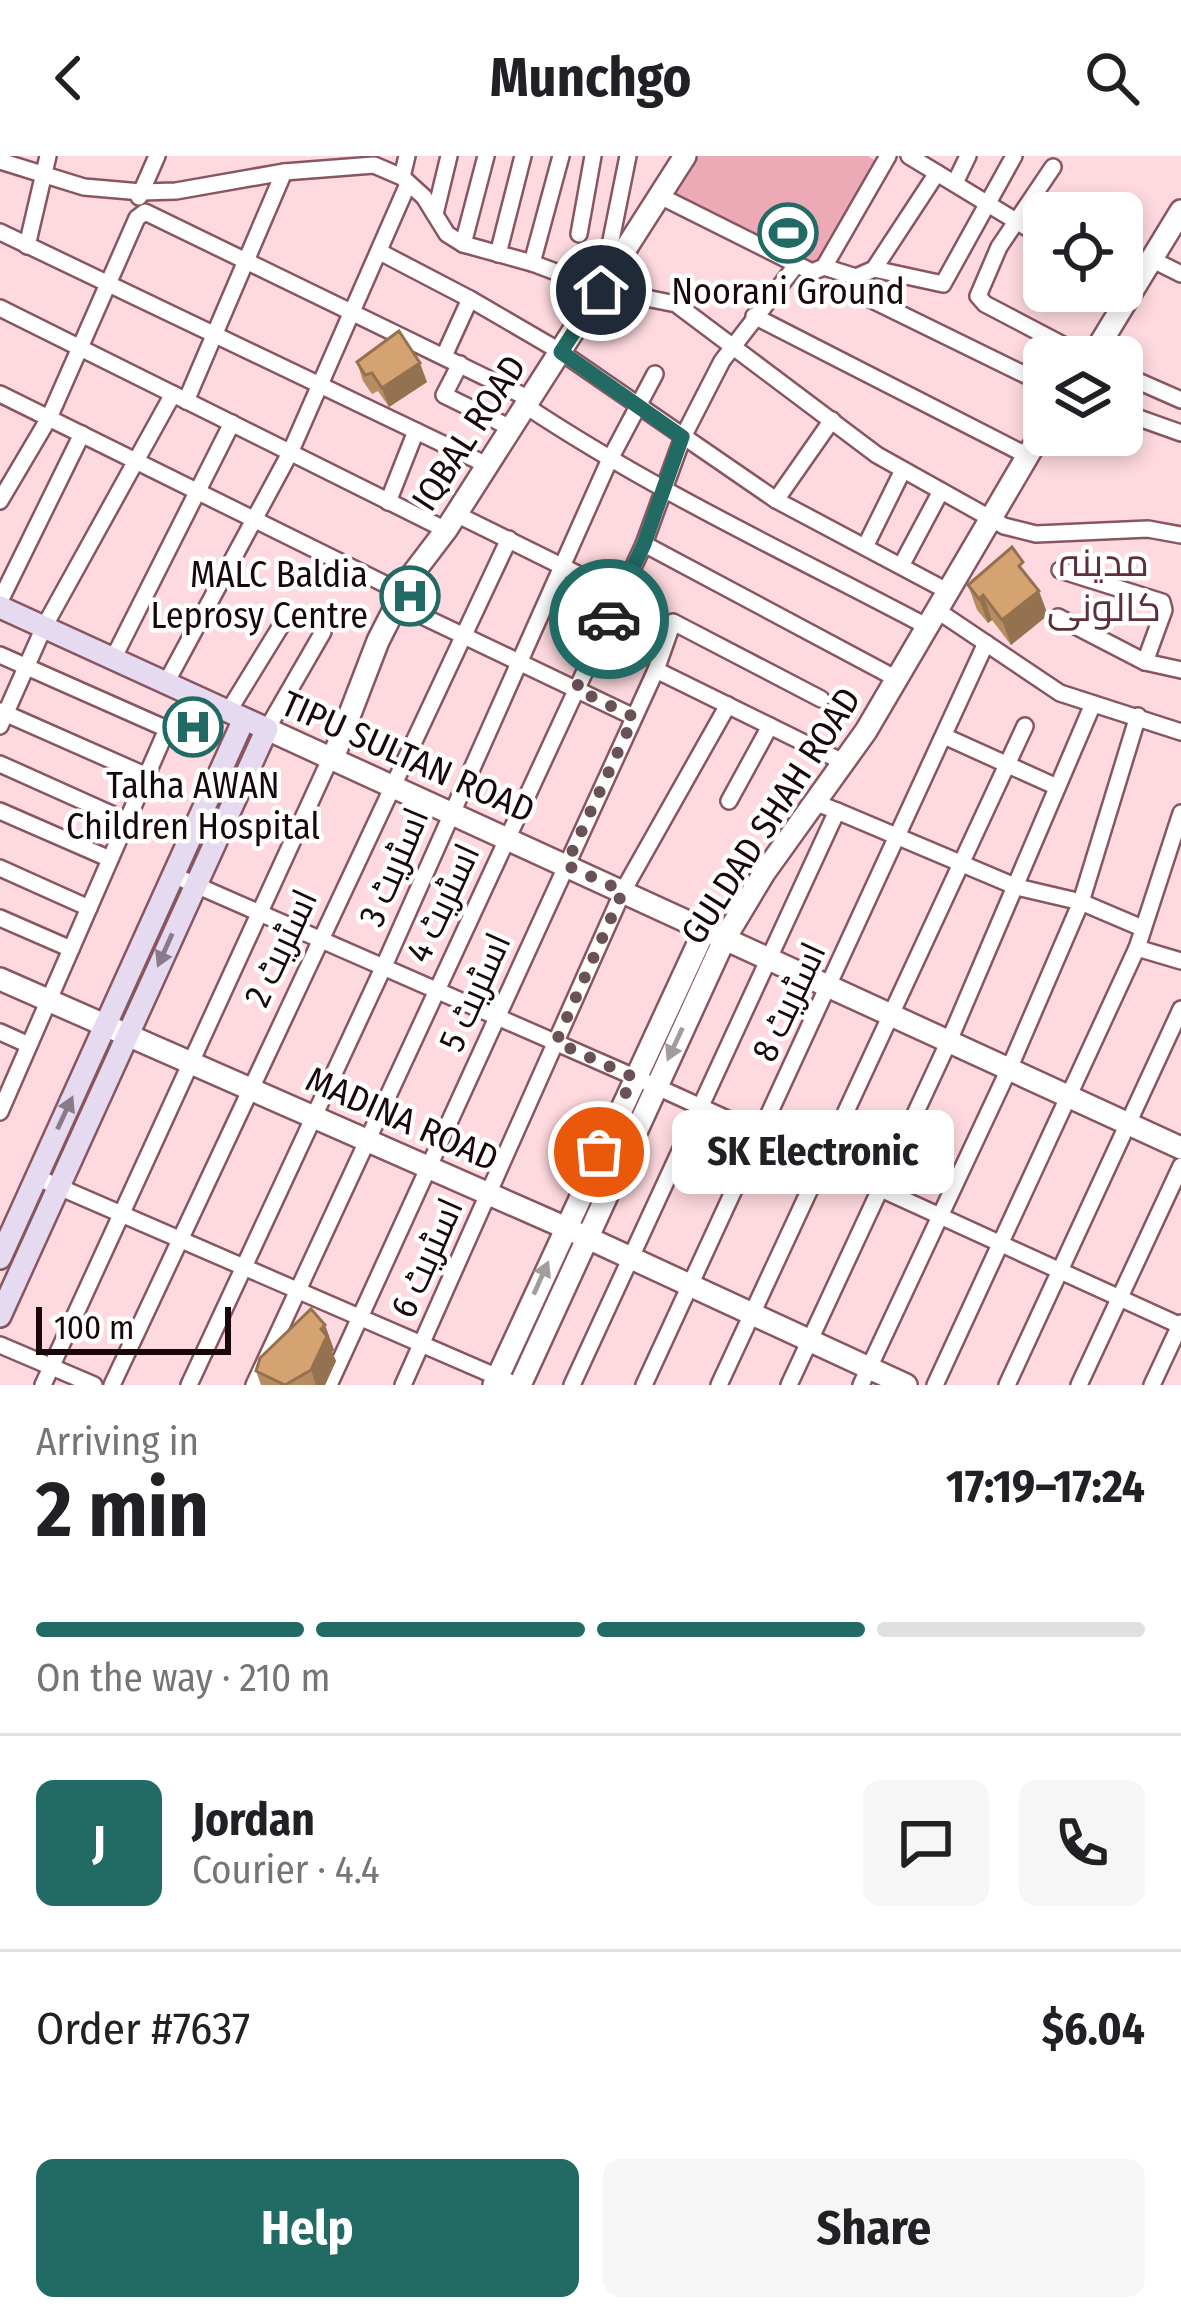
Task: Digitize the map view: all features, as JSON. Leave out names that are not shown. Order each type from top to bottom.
[{"type":"main road","name":"TIPU SULTAN ROAD","points":[[0,604],[267,729]]},
{"type":"main road","points":[[0,1258],[173,875],[236,715]]},
{"type":"main road","points":[[0,1316],[267,729]]},
{"type":"street","points":[[166,683],[290,453],[380,253],[405,181],[407,156]]},
{"type":"street","points":[[435,214],[449,156]]},
{"type":"street","points":[[464,244],[486,156]]},
{"type":"street","points":[[498,254],[523,156]]},
{"type":"street","points":[[532,262],[561,156]]},
{"type":"street","points":[[579,234],[593,156]]},
{"type":"street","points":[[601,290],[628,156]]},
{"type":"street","name":"IQBAL ROAD","points":[[332,757],[400,598],[685,156]]},
{"type":"street","points":[[660,196],[812,272],[824,267],[888,156]]},
{"type":"street","points":[[909,156],[1023,225]]},
{"type":"street","points":[[955,183],[968,156]]},
{"type":"street","points":[[874,269],[943,284],[1014,156]]},
{"type":"street","points":[[0,501],[49,418],[105,283],[140,214],[137,205],[154,157]]},
{"type":"street","points":[[0,161],[42,163],[84,187],[141,192],[374,165],[405,181],[447,234],[464,244],[532,262],[601,290],[676,304],[904,470],[992,520],[1036,534],[1148,529],[1181,535]]},
{"type":"street","points":[[27,246],[42,163]]},
{"type":"street","points":[[1048,336],[979,300],[999,247],[1053,167]]},
{"type":"street","points":[[147,776],[2,717],[44,627],[214,335],[284,172]]},
{"type":"street","points":[[824,267],[856,277],[874,269],[937,173]]},
{"type":"street","points":[[1143,271],[1181,211]]},
{"type":"street","points":[[140,214],[145,212],[249,260],[452,360],[528,402],[608,461],[664,492],[938,610],[1060,693],[1181,732]]},
{"type":"street","points":[[0,232],[487,465]]},
{"type":"street","points":[[380,253],[561,352],[776,500],[902,566],[938,610]]},
{"type":"street","points":[[1153,260],[1181,274]]},
{"type":"street","name":"اسٹریٹ 4","points":[[254,1385],[644,544],[682,437],[732,345],[796,264]]},
{"type":"street","points":[[864,296],[1023,374]]},
{"type":"street","points":[[470,299],[444,394],[511,428]]},
{"type":"street","points":[[0,308],[388,502],[509,539],[620,595]]},
{"type":"street","points":[[754,316],[1023,453]]},
{"type":"street","name":"اسٹریٹ 3","points":[[189,1385],[384,966],[608,461],[655,374]]},
{"type":"street","points":[[1143,383],[1181,400]]},
{"type":"street","points":[[0,394],[253,519],[463,635],[634,717]]},
{"type":"street","points":[[776,500],[832,420]]},
{"type":"street","points":[[1143,420],[1181,434]]},
{"type":"street","points":[[113,659],[232,423]]},
{"type":"street","points":[[388,502],[416,430]]},
{"type":"street","points":[[0,604],[82,434]]},
{"type":"street","name":"GULDAD SHAH ROAD","points":[[507,1383],[564,1227],[633,1077],[715,933],[843,762],[897,679],[1025,456]]},
{"type":"street","points":[[865,548],[904,470]]},
{"type":"street","points":[[902,566],[941,491]]},
{"type":"street","name":"اسٹریٹ 2","points":[[112,1385],[509,539]]},
{"type":"street","points":[[644,544],[897,679]]},
{"type":"street","points":[[1060,570],[1162,602],[1164,610],[1145,662]]},
{"type":"street","points":[[236,715],[287,616]]},
{"type":"street","points":[[1058,617],[1145,662],[1181,670]]},
{"type":"street","name":"اسٹریٹ 5","points":[[329,1385],[656,670],[673,622],[821,699]]},
{"type":"street","points":[[267,729],[323,632]]},
{"type":"street","name":"اسٹریٹ 8","points":[[644,1385],[986,643]]},
{"type":"street","points":[[0,655],[167,729],[29,1045],[4,1091],[0,1112]]},
{"type":"street","points":[[656,670],[843,762]]},
{"type":"street","points":[[789,1385],[950,1041],[1093,704]]},
{"type":"street","name":"اسٹریٹ 6","points":[[404,1385],[623,891],[728,705]]},
{"type":"street","points":[[864,1377],[1009,1069],[1081,902],[1138,716]]},
{"type":"street","points":[[730,801],[770,726]]},
{"type":"street","points":[[719,1385],[1025,726]]},
{"type":"street","name":"TIPU SULTAN ROAD","points":[[267,729],[1181,1148]]},
{"type":"street","points":[[944,736],[1057,788]]},
{"type":"street","points":[[43,1385],[332,757]]},
{"type":"street","points":[[0,764],[127,821]]},
{"type":"street","points":[[814,802],[1017,887],[1081,902],[1142,928]]},
{"type":"street","points":[[0,811],[110,859]]},
{"type":"street","points":[[572,1385],[838,811]]},
{"type":"street","points":[[935,1385],[1137,948],[1181,813]]},
{"type":"street","points":[[0,868],[89,908]]},
{"type":"street","points":[[173,875],[700,1106],[1181,1325],[1153,1385]]},
{"type":"street","points":[[0,918],[71,949]]},
{"type":"street","name":"GULDAD SHAH ROAD","points":[[507,1383],[588,1240],[715,933]]},
{"type":"street","points":[[1137,948],[1181,961]]},
{"type":"street","name":"MADINA ROAD","points":[[0,979],[564,1227],[809,1341],[864,1377],[906,1385]]},
{"type":"street","points":[[1007,1385],[1181,1009]]},
{"type":"street","points":[[0,1032],[29,1045]]},
{"type":"street","points":[[1079,1385],[1181,1166]]},
{"type":"street","points":[[36,1177],[507,1383]]},
{"type":"street","points":[[0,1345],[94,1385]]},
{"type":"shaded area","name":"Noorani Ground","points":[[699,156],[868,156],[883,165],[812,272],[671,202]]},
{"type":"building","points":[[399,331],[420,363],[382,388],[357,362]]},
{"type":"building","points":[[1012,547],[1023,562],[1019,566],[1039,591],[1002,620],[983,595],[979,599],[968,585]]},
{"type":"building","points":[[311,1309],[325,1325],[321,1329],[327,1336],[311,1370],[285,1385],[256,1371],[260,1358]]},
{"type":"way so far","points":[[599,1152],[633,1077],[556,1042],[623,891],[566,865],[634,717],[576,689],[609,619]]},
{"type":"place","name":"Noorani Ground","points":[[788,233]]},
{"type":"place","name":"MALC Baldia Leprosy Centre","points":[[410,596]]},
{"type":"place","name":"Talha AWAN Children Hospital","points":[[193,727]]},
{"type":"place","name":"SK Electronic","points":[[599,1152]]},
{"type":"district","name":"مدینہ کالونی","points":[[1104,586]]},
{"type":"route","points":[[601,290],[561,352],[682,437],[644,544],[609,619]]}]
